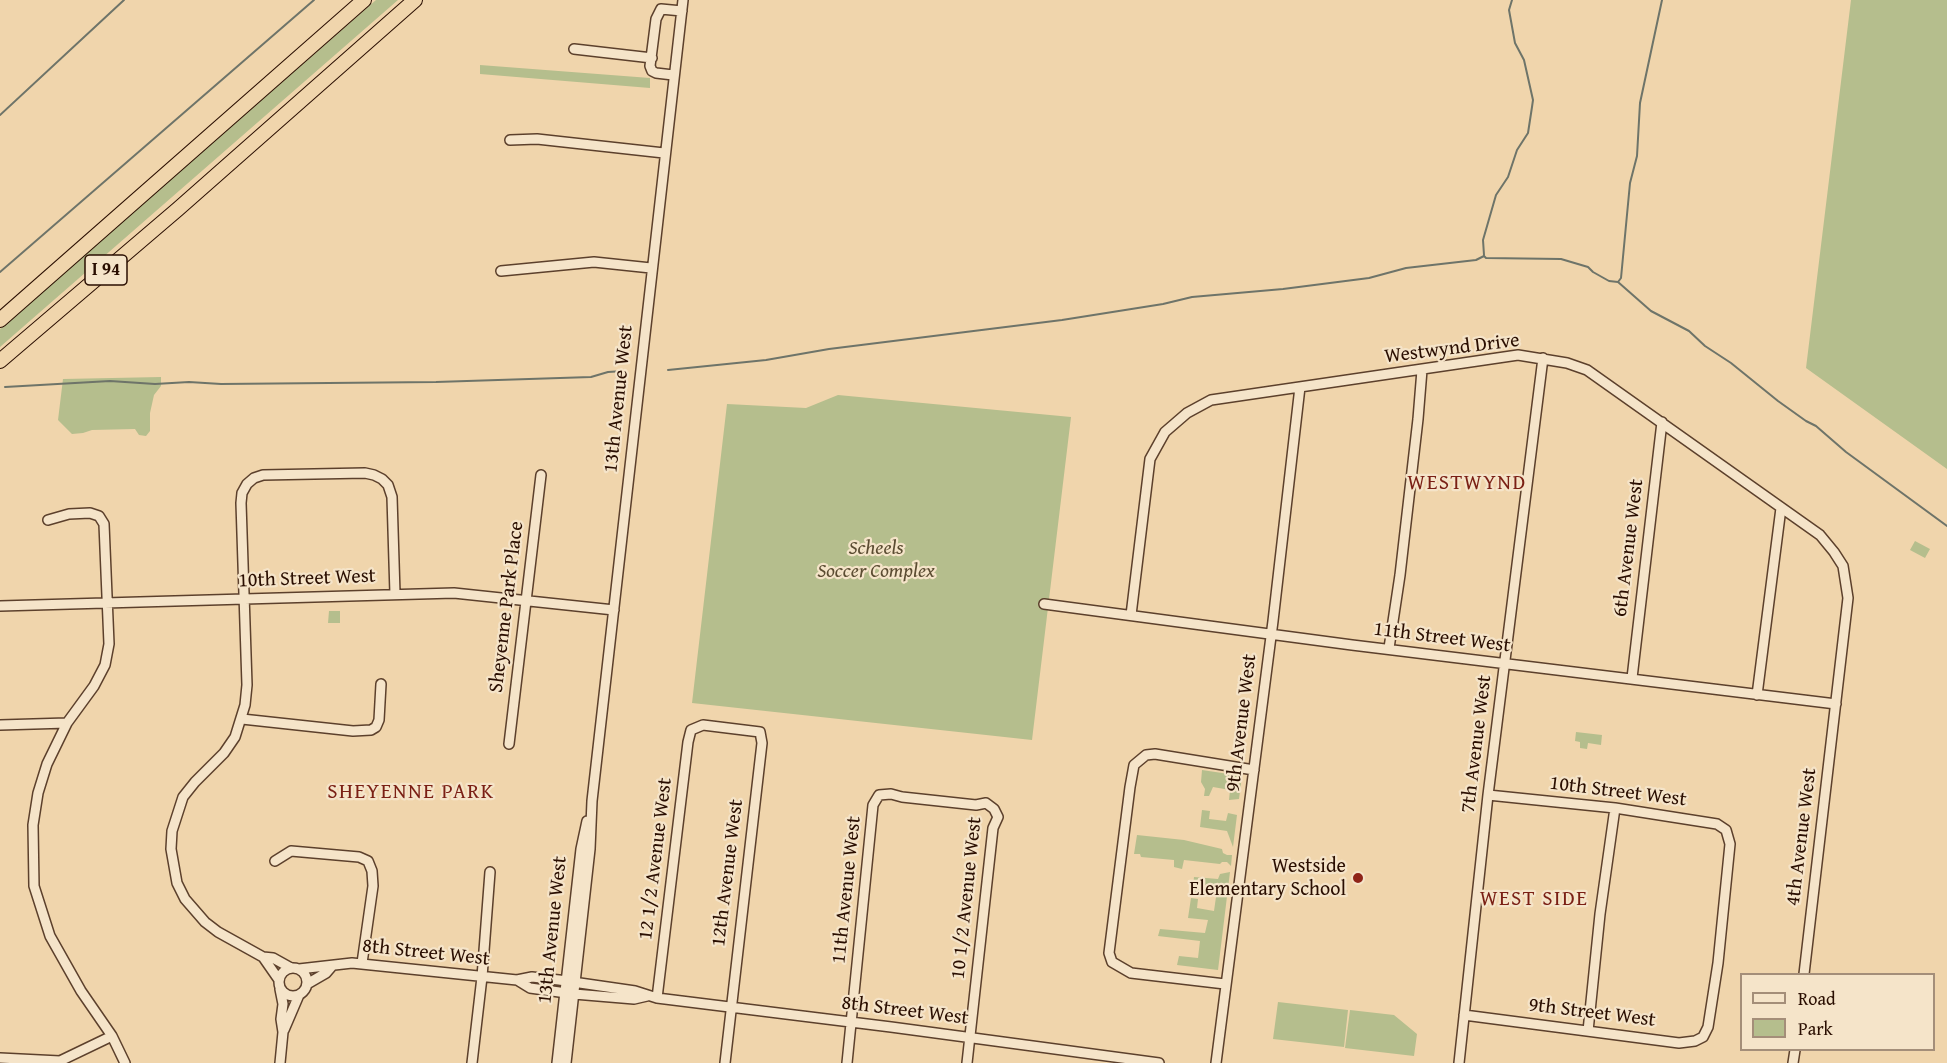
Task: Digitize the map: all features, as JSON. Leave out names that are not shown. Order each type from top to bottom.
[{"type":"highway","name":"I 94","points":[[0,320],[364,0]]},
{"type":"highway","name":"I 94","points":[[0,361],[178,209],[415,0]]},
{"type":"street","name":"13th Avenue West","points":[[557,1063],[590,849],[592,801],[682,0]]},
{"type":"street","points":[[673,75],[656,73],[650,66],[658,12],[665,9],[682,11]]},
{"type":"street","points":[[574,49],[652,58]]},
{"type":"street","points":[[510,140],[537,139],[664,153]]},
{"type":"street","points":[[501,271],[594,262],[651,268]]},
{"type":"street","name":"Westwynd Drive","points":[[1131,615],[1150,459],[1165,432],[1187,413],[1211,400],[1518,355],[1543,358],[1587,370],[1820,535],[1842,566],[1848,598],[1836,704]]},
{"type":"street","name":"7th Avenue West","points":[[1459,1063],[1488,795],[1543,358]]},
{"type":"street","points":[[1389,648],[1418,419],[1422,370]]},
{"type":"street","name":"9th Avenue West","points":[[1216,1063],[1300,387]]},
{"type":"street","name":"6th Avenue West","points":[[1632,678],[1662,422]]},
{"type":"street","points":[[307,984],[305,975],[295,968],[273,958],[263,957],[218,932],[194,911],[177,883],[171,849],[172,831],[183,797],[224,753],[235,737],[242,719],[247,685],[241,503],[242,493],[247,484],[254,478],[263,476],[365,473],[382,479],[388,485],[392,497],[395,594]]},
{"type":"street","name":"Sheyenne Park Place","points":[[509,744],[541,475]]},
{"type":"street","points":[[1757,695],[1781,508]]},
{"type":"street","points":[[48,520],[69,514],[90,513],[99,516],[104,524],[109,644],[105,665],[94,686],[67,723],[47,764],[38,793],[33,825],[34,886],[50,936],[81,991],[112,1036],[125,1063]]},
{"type":"street","name":"10th Street West","points":[[0,606],[469,593],[614,610]]},
{"type":"street","name":"11th Street West","points":[[1044,604],[1836,704]]},
{"type":"street","points":[[242,719],[353,731],[371,730],[380,720],[381,684]]},
{"type":"street","name":"4th Avenue West","points":[[1804,973],[1836,704]]},
{"type":"street","points":[[0,725],[67,723]]},
{"type":"street","name":"12th Avenue West","points":[[696,728],[703,725],[760,732],[762,742],[725,1063]]},
{"type":"street","name":"12 1/2 Avenue West","points":[[657,998],[688,742],[691,730],[696,728]]},
{"type":"street","points":[[1225,984],[1131,973],[1112,962],[1109,953],[1130,787],[1134,765],[1146,754],[1254,770]]},
{"type":"street","name":"10 1/2 Avenue West","points":[[879,795],[891,794],[976,805],[986,803],[994,808],[998,817],[993,828],[968,1063]]},
{"type":"street","name":"11th Avenue West","points":[[846,1063],[873,805],[879,795]]},
{"type":"street","name":"10th Street West","points":[[1488,795],[1615,808],[1717,824],[1726,830],[1730,844],[1718,963],[1708,1027]]},
{"type":"street","points":[[1588,1031],[1600,914],[1615,808]]},
{"type":"street","points":[[275,861],[291,851],[359,857],[368,861],[372,871],[373,886],[362,963]]},
{"type":"street","points":[[472,1063],[482,977],[490,872]]},
{"type":"street","points":[[263,957],[279,984],[290,996],[299,995]]},
{"type":"street","name":"8th Street West","points":[[295,968],[362,963],[482,977],[517,980],[532,977],[571,981],[634,991],[657,998],[970,1038],[1094,1059],[1159,1063]]},
{"type":"street","points":[[283,1032],[299,995],[307,984],[326,973],[332,966]]},
{"type":"street","points":[[280,1063],[283,1005],[279,984],[283,972],[295,968]]},
{"type":"street","name":"8th Street West","points":[[517,980],[531,988],[569,993],[634,999],[647,996]]},
{"type":"street","name":"13th Avenue West","points":[[566,1063],[569,993]]},
{"type":"street","name":"9th Street West","points":[[1464,1016],[1678,1043],[1695,1041],[1704,1037],[1708,1027]]},
{"type":"street","points":[[0,1059],[60,1061],[112,1036]]},
{"type":"green space","points":[[376,0],[398,0],[0,347],[0,329]]},
{"type":"green space","points":[[1851,0],[1947,0],[1947,469],[1806,368]]},
{"type":"green space","points":[[480,65],[650,78],[650,88],[480,74]]},
{"type":"green space","points":[[161,377],[161,386],[154,395],[150,413],[150,431],[146,436],[139,435],[135,429],[92,430],[72,434],[58,420],[63,379]]},
{"type":"green space","name":"Scheels Soccer Complex","points":[[838,395],[1071,417],[1032,740],[692,703],[727,404],[806,408]]},
{"type":"green space","points":[[1915,541],[1930,549],[1925,558],[1910,550]]},
{"type":"green space","points":[[329,611],[340,611],[340,623],[328,623]]},
{"type":"green space","points":[[1576,732],[1602,735],[1601,745],[1588,743],[1587,749],[1580,748],[1580,742],[1575,741]]},
{"type":"green space","points":[[1202,770],[1242,776],[1239,799],[1229,800],[1230,790],[1213,787],[1209,796],[1204,796],[1205,789],[1201,782]]},
{"type":"green space","points":[[1202,810],[1210,811],[1209,819],[1226,821],[1228,813],[1237,815],[1233,847],[1227,831],[1200,827]]},
{"type":"green space","points":[[1137,835],[1184,840],[1222,849],[1223,853],[1232,855],[1231,866],[1227,862],[1220,864],[1184,860],[1182,869],[1174,867],[1174,860],[1141,857],[1140,854],[1134,854]]},
{"type":"green space","points":[[1230,872],[1218,970],[1177,965],[1179,956],[1198,958],[1200,941],[1158,936],[1160,929],[1205,933],[1208,920],[1188,918],[1191,898],[1198,899],[1197,908],[1214,911],[1217,890],[1200,888],[1199,896],[1192,895],[1194,877],[1218,879],[1220,874]]},
{"type":"green space","points":[[1278,1002],[1348,1010],[1344,1047],[1273,1039]]},
{"type":"green space","points":[[1350,1010],[1394,1015],[1417,1034],[1414,1056],[1345,1048]]},
{"type":"waterway","points":[[0,115],[124,0]]},
{"type":"waterway","points":[[0,272],[314,0]]},
{"type":"waterway","points":[[1484,255],[1483,240],[1496,195],[1508,177],[1517,150],[1528,133],[1533,100],[1524,60],[1515,43],[1509,10],[1512,0]]},
{"type":"waterway","points":[[1618,282],[1621,278],[1630,183],[1637,156],[1640,103],[1662,0]]},
{"type":"waterway","points":[[668,370],[766,360],[829,349],[1062,320],[1163,304],[1192,297],[1369,278],[1406,268],[1476,260],[1484,256],[1486,258],[1561,259],[1588,267],[1609,281],[1618,282],[1651,311],[1689,331],[1705,346],[1731,363],[1778,401],[1816,426],[1846,452],[1947,526]]},
{"type":"waterway","points":[[5,387],[110,381],[155,384],[436,382],[591,377],[608,372],[624,371]]},
{"type":"place","name":"Westside Elementary School","points":[[1358,878]]},
{"type":"district","name":"WESTWYND","points":[[1467,484]]},
{"type":"district","name":"SHEYENNE PARK","points":[[411,793]]},
{"type":"district","name":"WEST SIDE","points":[[1534,900]]}]
